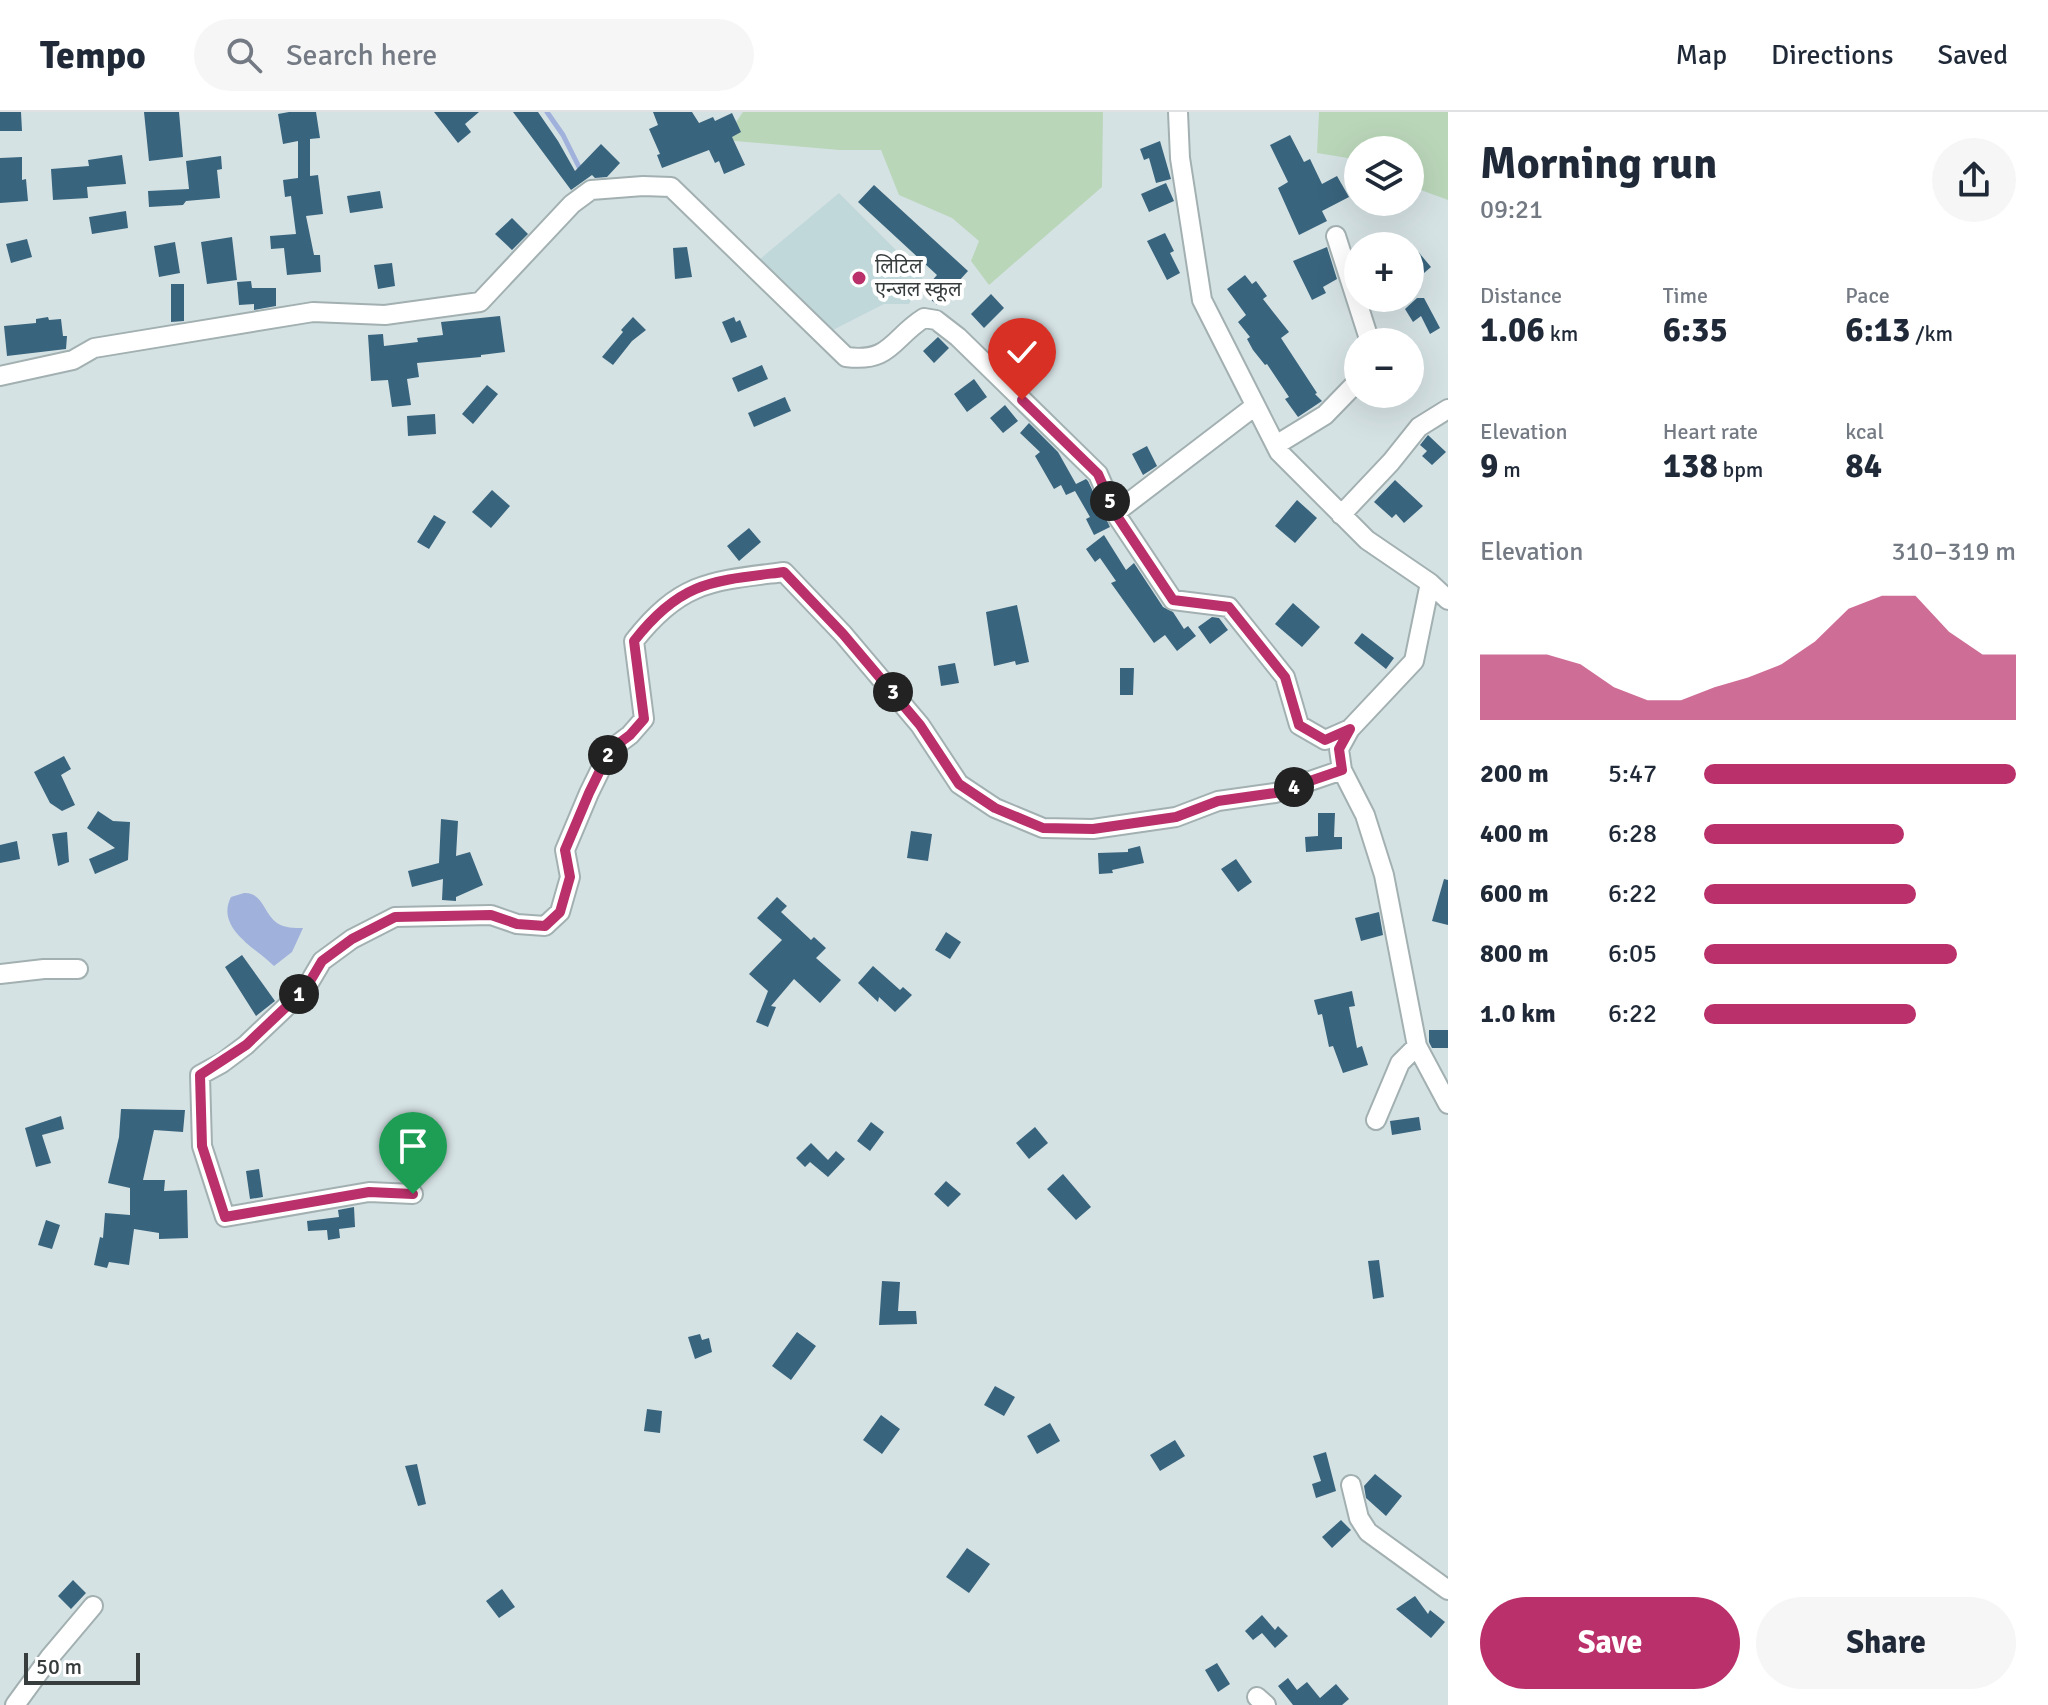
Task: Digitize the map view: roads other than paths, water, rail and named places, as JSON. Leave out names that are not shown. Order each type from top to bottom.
[{"type":"street","points":[[1178,112],[1180,158],[1202,300],[1279,452],[1367,540],[1430,583],[1448,600]]},
{"type":"street","points":[[0,376],[73,360],[94,348],[244,322],[313,312],[385,315],[480,302],[572,204],[591,190],[671,187],[846,357],[862,359],[881,356],[924,318],[936,320],[958,337],[1098,474],[1115,513],[1173,600],[1229,607],[1285,677],[1299,725],[1325,740],[1350,729]]},
{"type":"street","points":[[1336,236],[1366,328]]},
{"type":"street","points":[[1276,445],[1325,415],[1344,395]]},
{"type":"street","points":[[1115,513],[1255,406]]},
{"type":"street","points":[[1341,515],[1419,427],[1447,411]]},
{"type":"street","points":[[413,1194],[369,1192],[225,1217],[202,1146],[200,1075],[246,1045],[306,988],[322,961],[352,939],[395,917],[491,915],[517,924],[545,926],[560,912],[570,877],[565,850],[589,793],[610,750],[644,719],[634,641],[654,616],[682,594],[720,580],[784,572],[843,634],[920,725],[959,784],[995,808],[1043,828],[1093,829],[1176,817],[1218,801],[1275,793],[1342,770]]},
{"type":"street","points":[[1430,583],[1414,661],[1350,729],[1339,749],[1342,770],[1365,815],[1384,875],[1417,1046],[1448,1104]]},
{"type":"street","points":[[0,974],[78,969]]},
{"type":"street","points":[[1376,1120],[1400,1063],[1417,1046]]},
{"type":"street","points":[[1351,1485],[1359,1518],[1368,1532],[1448,1590]]},
{"type":"street","points":[[15,1705],[93,1606]]},
{"type":"water","points":[[244,893],[255,896],[277,923],[303,928],[292,952],[274,966],[240,936],[228,918],[231,897]]},
{"type":"waterway","points":[[547,112],[581,171]]},
{"type":"place","name":"लिटिल एन्जल स्कूल","points":[[859,278]]}]
